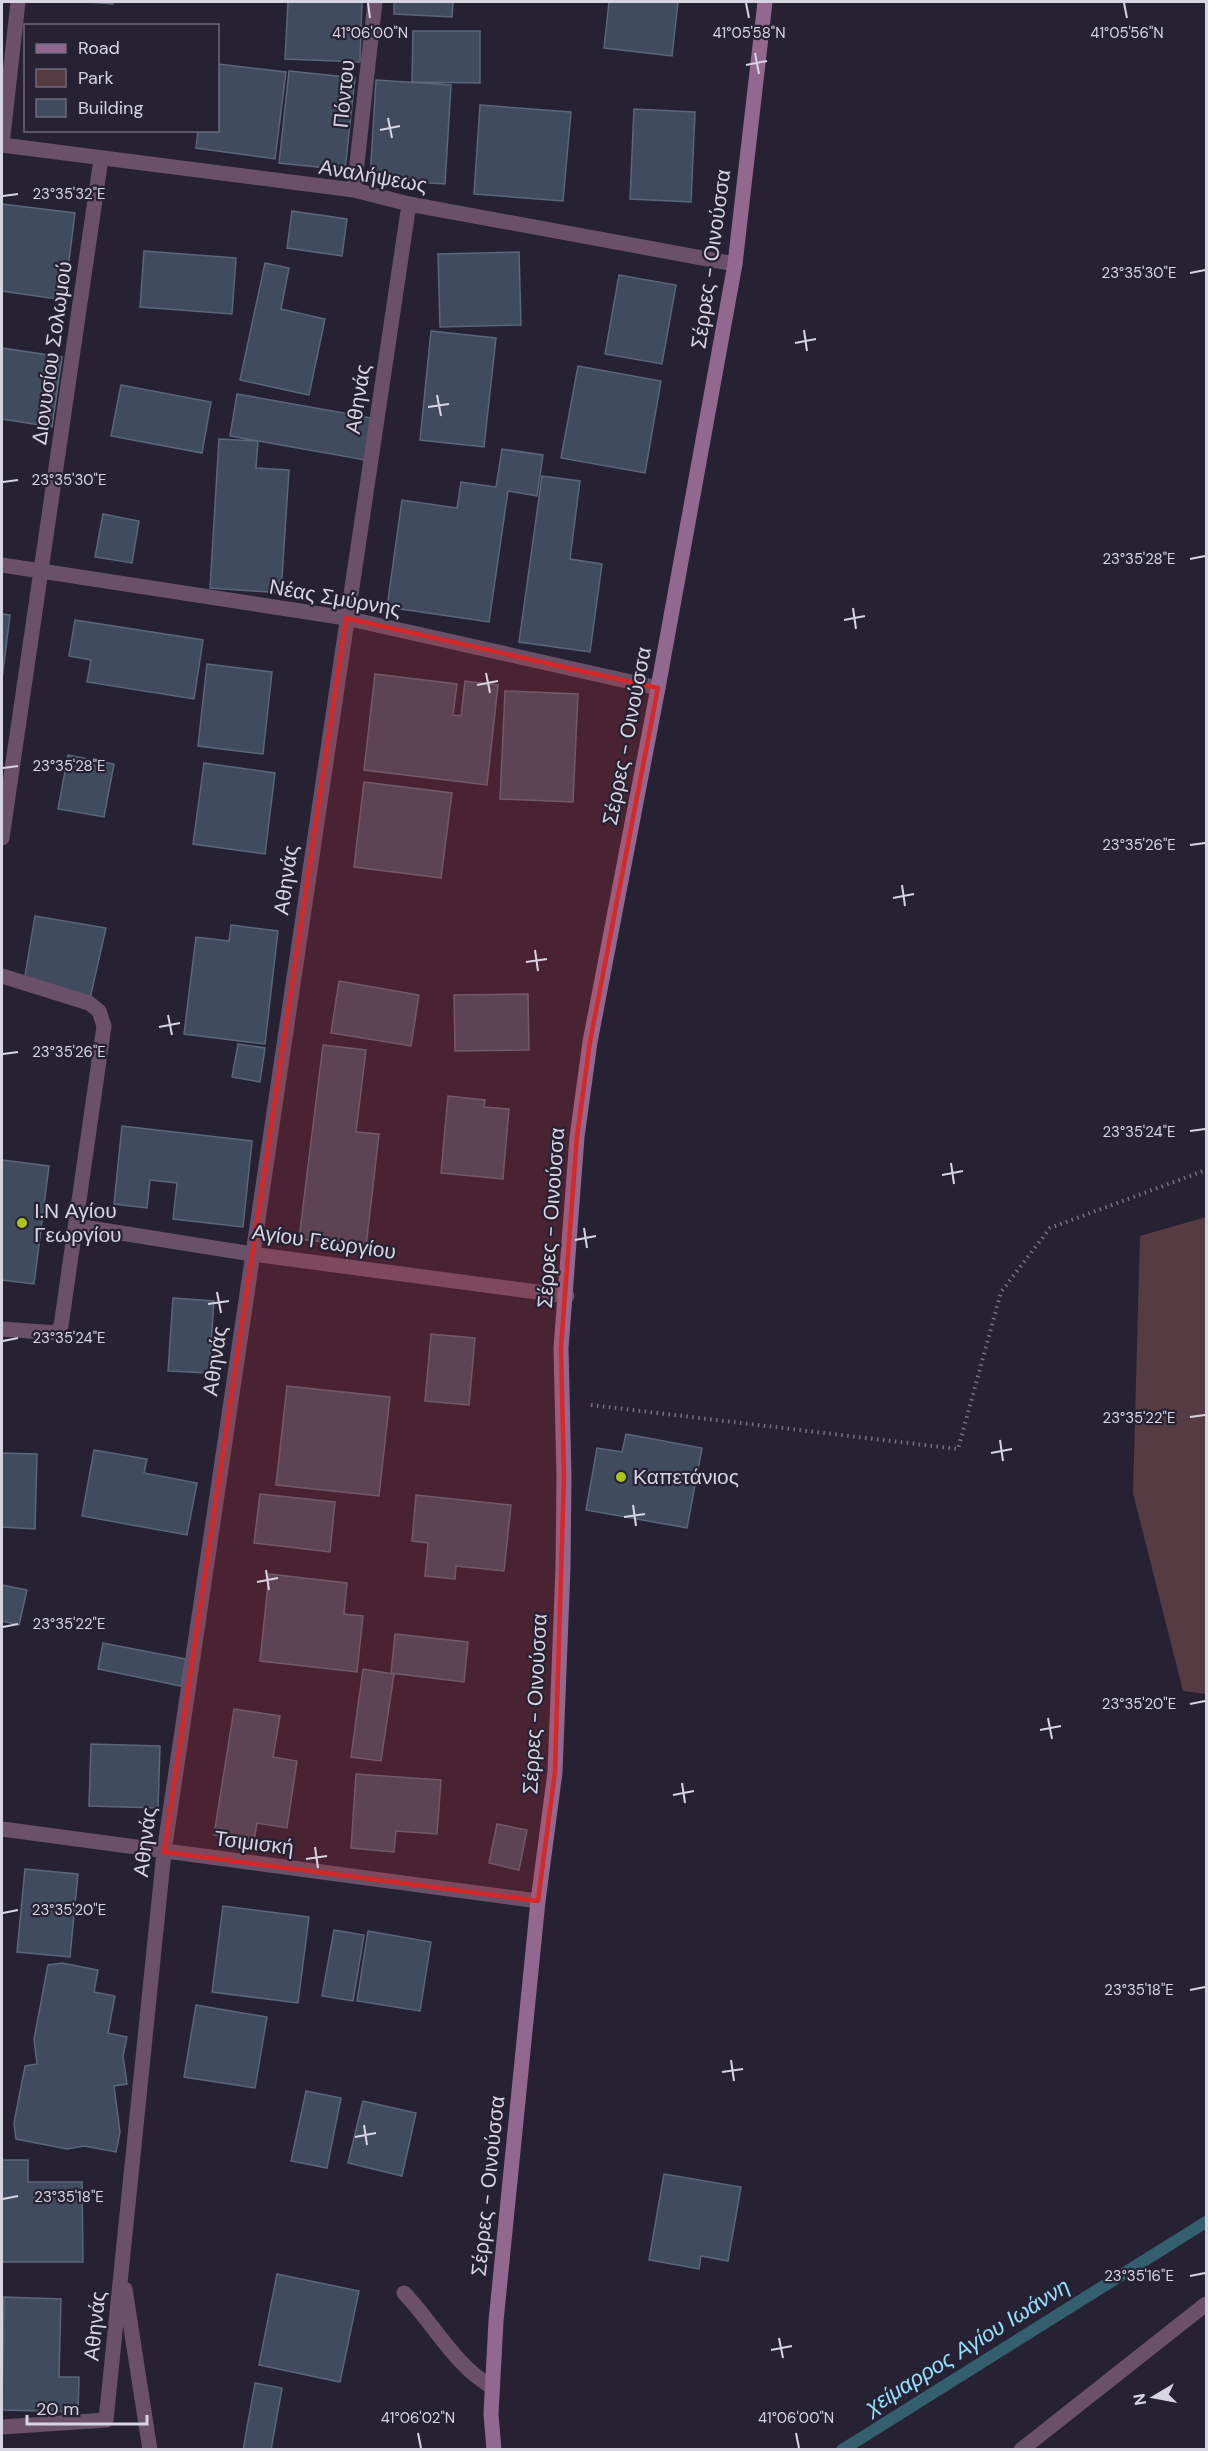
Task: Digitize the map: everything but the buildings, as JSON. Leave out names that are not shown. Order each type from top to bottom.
[{"type":"street","points":[[2,145],[18,2]]},
{"type":"street","name":"Πόντου","points":[[354,190],[375,2]]},
{"type":"street","name":"Σέρρες - Οινούσσα","points":[[493,2444],[492,2387],[496,2321],[538,1901],[555,1772],[564,1568],[561,1348],[567,1296],[577,1137],[590,1042],[658,688],[735,264],[765,2]]},
{"type":"street","name":"Αναλήψεως","points":[[2,145],[354,190],[409,204],[735,264]]},
{"type":"street","name":"Διονυσίου Σολωμού","points":[[2,838],[100,159]]},
{"type":"street","name":"Αθηνάς","points":[[2,2427],[106,2420],[164,1852],[409,204]]},
{"type":"street","name":"Νέας Σμύρνης","points":[[2,565],[346,618],[658,688]]},
{"type":"street","points":[[2,976],[89,1004],[99,1011],[103,1021],[77,1226],[61,1326],[56,1333],[2,1329]]},
{"type":"street","name":"Αγίου Γεωργίου","points":[[77,1226],[252,1254],[567,1296]]},
{"type":"street","name":"Τσιμισκή","points":[[2,1829],[538,1901]]},
{"type":"street","points":[[122,2268],[150,2450]]},
{"type":"street","points":[[404,2293],[460,2363],[474,2377],[492,2387]]},
{"type":"street","points":[[1021,2450],[1206,2304]]},
{"type":"path","points":[[563,1401],[958,1449],[1001,1292],[1050,1228],[1206,1170]]},
{"type":"highlighted area","points":[[346,618],[658,688],[590,1042],[577,1137],[561,1348],[564,1477],[555,1772],[538,1901],[164,1852]]},
{"type":"green space","points":[[1206,1217],[1206,1694],[1183,1691],[1133,1493],[1140,1236]]},
{"type":"waterway","name":"χείμαρρος Αγίου Ιωάννη","points":[[842,2450],[1206,2222]]},
{"type":"place","name":"Ι.Ν Αγίου Γεωργίου","points":[[22,1223]]},
{"type":"place","name":"Καπετάνιος","points":[[621,1477]]}]
